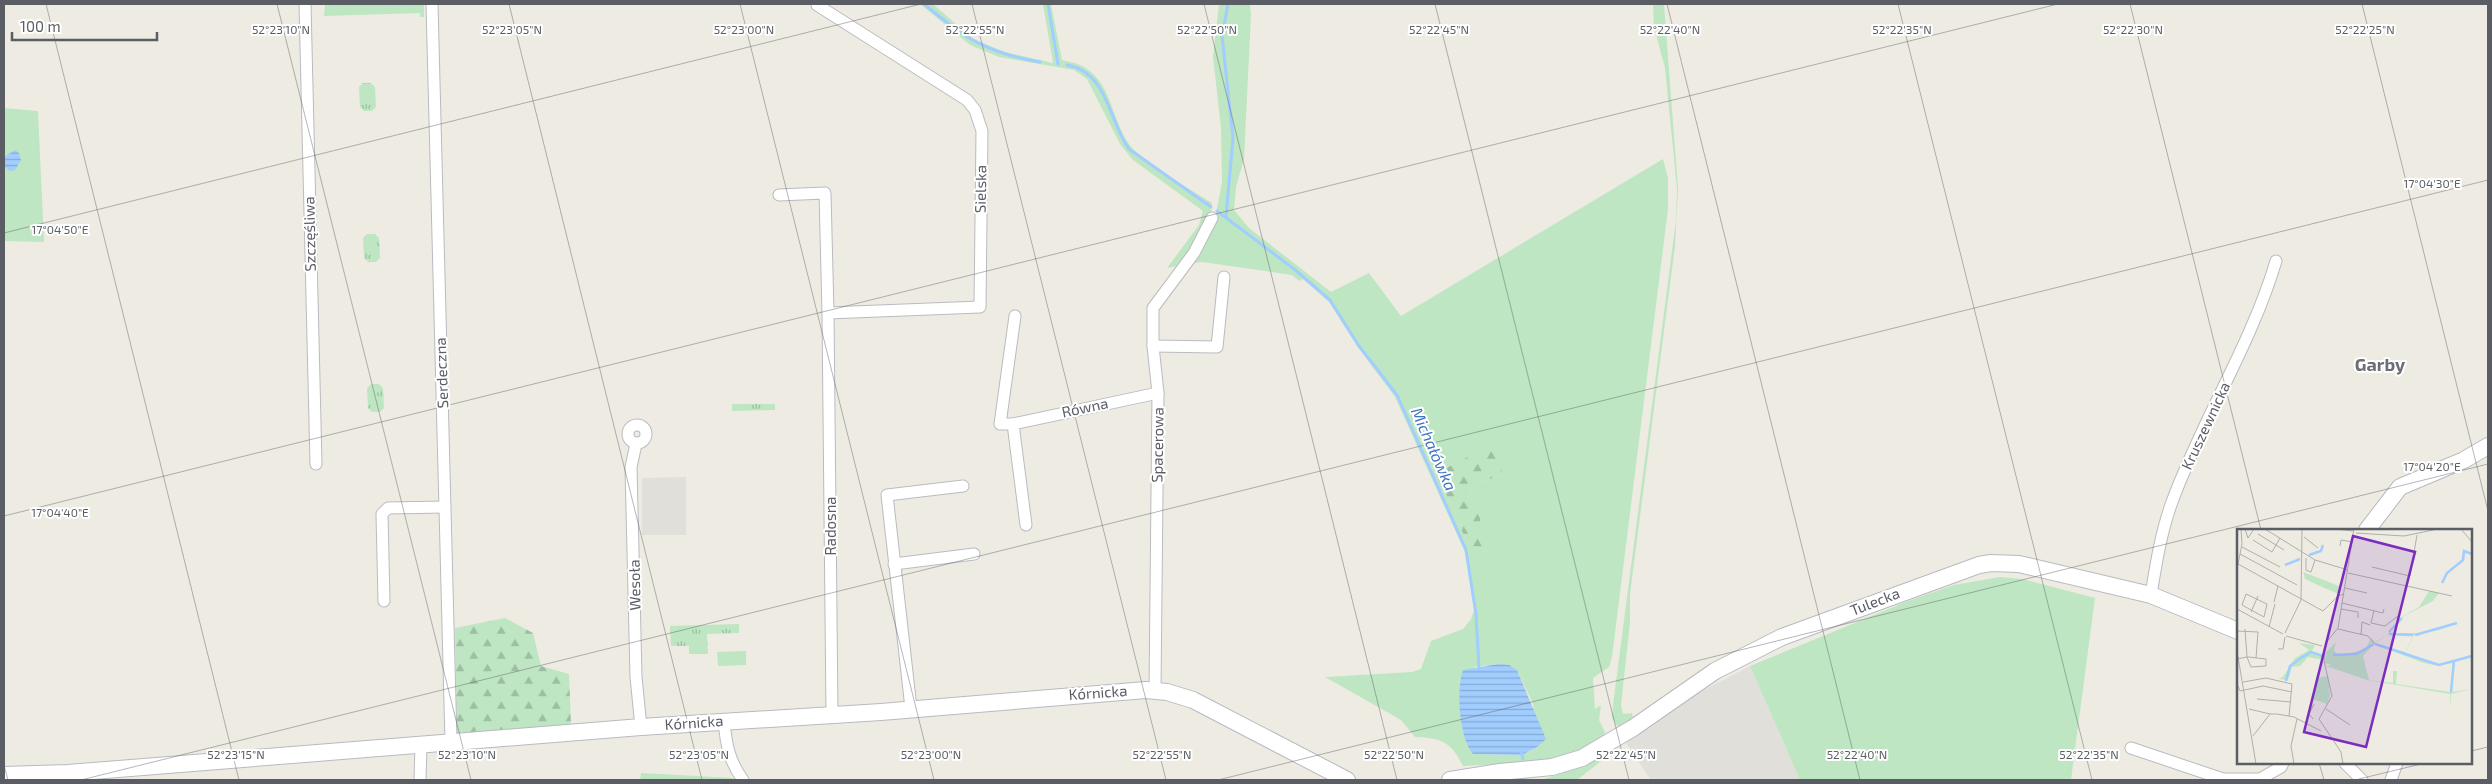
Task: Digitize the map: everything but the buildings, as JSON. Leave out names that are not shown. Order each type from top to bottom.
[{"type":"street","name":"Szczęśliwa","points":[[305,4],[316,464]]},
{"type":"street","name":"Serdeczna","points":[[432,4],[451,742]]},
{"type":"street","name":"Sielska","points":[[817,5],[967,100],[975,110],[982,132],[980,307],[828,313]]},
{"type":"street","name":"Radosna","points":[[779,195],[825,193],[832,714]]},
{"type":"street","name":"Spacerowa","points":[[1155,691],[1158,393],[1153,346],[1153,308],[1194,253],[1212,218]]},
{"type":"street","name":"Kruszewnicka","points":[[2151,595],[2160,546],[2172,503],[2265,296],[2276,261]]},
{"type":"street","points":[[1153,346],[1217,347],[1224,277]]},
{"type":"street","points":[[1015,316],[1000,424],[1012,424],[1026,525]]},
{"type":"street","name":"Równa","points":[[1012,424],[1158,393]]},
{"type":"street","name":"Wesoła","points":[[636,444],[631,467],[636,678],[641,727]]},
{"type":"street","points":[[2368,529],[2400,487],[2464,460],[2488,446]]},
{"type":"street","points":[[911,708],[887,495],[963,486]]},
{"type":"street","points":[[384,601],[382,514],[388,508],[445,507]]},
{"type":"street","points":[[894,564],[974,554]]},
{"type":"street","name":"Tulecka","points":[[1458,780],[1500,772],[1536,770],[1566,764],[1582,758],[1634,728],[1715,671],[1775,640],[1969,567],[1992,563],[2018,564],[2151,595],[2237,632]]},
{"type":"street","name":"Kórnicka","points":[[4,775],[68,777],[451,742],[1094,693],[1155,691],[1193,700],[1349,780]]},
{"type":"street","points":[[724,721],[728,752],[743,780]]},
{"type":"street","points":[[420,780],[421,745]]},
{"type":"street","points":[[2130,748],[2223,779],[2260,779],[2281,767],[2282,764]]},
{"type":"street","points":[[2346,764],[2362,780]]},
{"type":"street","points":[[2391,780],[2397,764]]},
{"type":"street","name":"Kórnicka","points":[[4,779],[23,776]]},
{"type":"shaded area","points":[[686,477],[686,535],[642,535],[642,478]]},
{"type":"shaded area","points":[[1750,666],[1800,780],[1651,780],[1626,743],[1696,694]]},
{"type":"green space","points":[[325,4],[424,4],[424,17],[420,17],[420,13],[324,16]]},
{"type":"green space","points":[[920,4],[933,4],[973,39],[1005,52],[1053,63],[1043,4],[1051,4],[1062,60],[1082,66],[1102,84],[1121,130],[1135,151],[1161,171],[1212,203],[1206,228],[1183,265],[1167,268],[1199,225],[1203,211],[1133,160],[1120,144],[1087,79],[1074,70],[999,57],[970,45]]},
{"type":"green space","points":[[1219,4],[1250,4],[1244,159],[1236,187],[1234,210],[1249,228],[1331,292],[1369,273],[1401,316],[1663,159],[1668,178],[1668,209],[1612,657],[1609,667],[1593,678],[1595,709],[1601,705],[1599,720],[1605,732],[1603,737],[1575,754],[1534,762],[1463,766],[1454,751],[1445,743],[1439,740],[1415,737],[1401,720],[1325,677],[1412,672],[1421,669],[1431,641],[1463,629],[1471,619],[1474,610],[1465,552],[1395,397],[1357,346],[1329,302],[1303,279],[1299,281],[1292,275],[1202,262],[1188,264],[1215,219],[1222,182],[1221,128],[1213,57]],"holes":[[[1435,474],[1503,474],[1475,485],[1468,497],[1484,548],[1470,552],[1455,511]],[[1498,664],[1517,670],[1533,704],[1537,747],[1522,755],[1473,754],[1474,667]]]},
{"type":"green space","points":[[1653,4],[1664,4],[1678,188],[1675,246],[1630,594],[1630,623],[1621,705],[1623,714],[1632,713],[1633,718],[1618,727],[1612,718],[1613,705],[1676,220],[1677,189],[1665,68],[1654,27]]},
{"type":"green space","points":[[363,83],[371,83],[375,87],[376,107],[372,111],[364,111],[360,107],[359,87]]},
{"type":"green space","points":[[4,108],[38,111],[44,242],[4,241]]},
{"type":"green space","points":[[367,234],[375,234],[379,238],[380,258],[376,262],[368,262],[364,258],[363,238]]},
{"type":"green space","points":[[371,384],[379,384],[383,388],[384,408],[380,412],[372,412],[368,408],[367,388]]},
{"type":"green space","points":[[732,404],[775,404],[775,410],[732,411]]},
{"type":"green space","points":[[1493,444],[1503,474],[1475,485],[1468,497],[1478,505],[1484,548],[1470,553],[1455,511],[1435,474]]},
{"type":"green space","points":[[2000,577],[2022,579],[2095,598],[2071,780],[1800,780],[1750,666],[1908,601],[1954,585]]},
{"type":"green space","points":[[505,618],[533,633],[541,666],[569,674],[571,725],[457,736],[455,628]]},
{"type":"green space","points":[[739,624],[739,633],[707,634],[708,654],[689,654],[689,646],[671,646],[670,626]]},
{"type":"green space","points":[[746,651],[746,665],[718,666],[717,652]]},
{"type":"green space","points":[[1612,749],[1614,751],[1577,780],[1540,780],[1577,768]]},
{"type":"green space","points":[[641,773],[733,778],[732,780],[640,780]]},
{"type":"water","points":[[15,150],[19,153],[21,160],[15,170],[10,171],[5,167],[4,157]]},
{"type":"water","points":[[1498,664],[1509,665],[1517,670],[1546,739],[1537,747],[1522,755],[1473,754],[1468,747],[1462,726],[1459,701],[1463,670]]},
{"type":"waterway","name":"Michałówka","points":[[924,4],[964,35],[990,49],[1040,62]]},
{"type":"waterway","points":[[1048,4],[1058,64]]},
{"type":"waterway","points":[[1226,217],[1233,138],[1222,36],[1228,4]]},
{"type":"waterway","name":"Michałówka","points":[[1067,65],[1081,69],[1099,87],[1129,149],[1211,207]]},
{"type":"waterway","name":"Michałówka","points":[[1217,211],[1294,269],[1330,300],[1359,346],[1397,395],[1466,550],[1476,614],[1479,668]]},
{"type":"waterway","name":"Michałówka","points":[[1521,752],[1523,759]]},
{"type":"district","name":"Garby","points":[[2380,365]]}]
